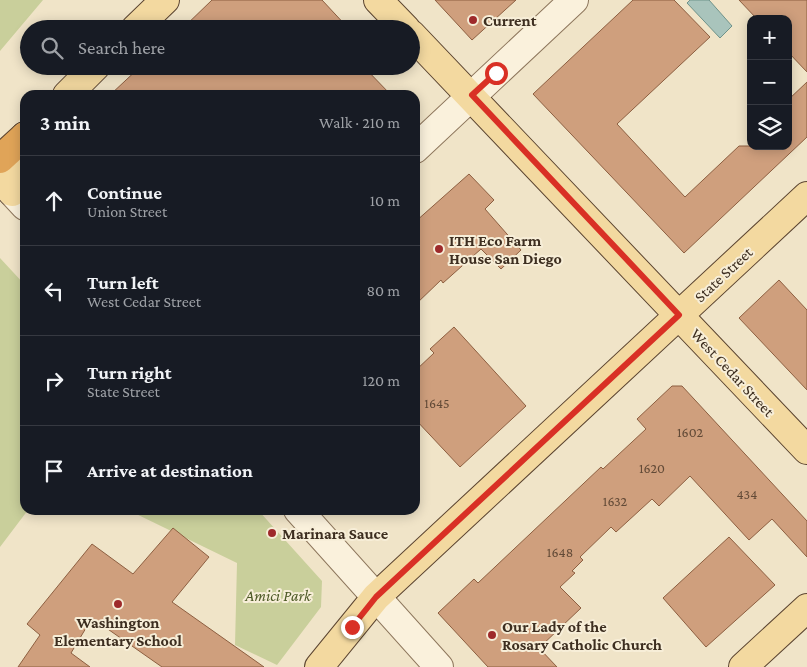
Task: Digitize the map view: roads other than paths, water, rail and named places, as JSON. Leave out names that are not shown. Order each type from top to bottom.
[{"type":"highway","points":[[0,158],[20,140]]},
{"type":"main road","points":[[144,20],[165,0]]},
{"type":"main road","points":[[378,0],[397,20]]},
{"type":"main road","name":"West Cedar Street","points":[[420,43],[472,95],[807,450]]},
{"type":"main road","points":[[72,90],[87,75]]},
{"type":"main road","points":[[19,199],[8,184],[13,154],[20,144]]},
{"type":"main road","name":"State Street","points":[[319,667],[376,597],[807,196]]},
{"type":"main road","points":[[743,667],[807,608]]},
{"type":"street","points":[[420,144],[574,0]]},
{"type":"street","points":[[302,515],[439,667]]},
{"type":"water","points":[[690,0],[709,0],[732,26],[720,38],[687,3]]},
{"type":"place","name":"Current","points":[[473,20]]},
{"type":"place","name":"ITH Eco Farm House San Diego","points":[[439,249]]},
{"type":"place","name":"Marinara Sauce","points":[[272,533]]},
{"type":"place","name":"Washington Elementary School","points":[[118,604]]},
{"type":"place","name":"Our Lady of the Rosary Catholic Church","points":[[492,635]]},
{"type":"park label","name":"Amici Park","points":[[278,595]]}]
